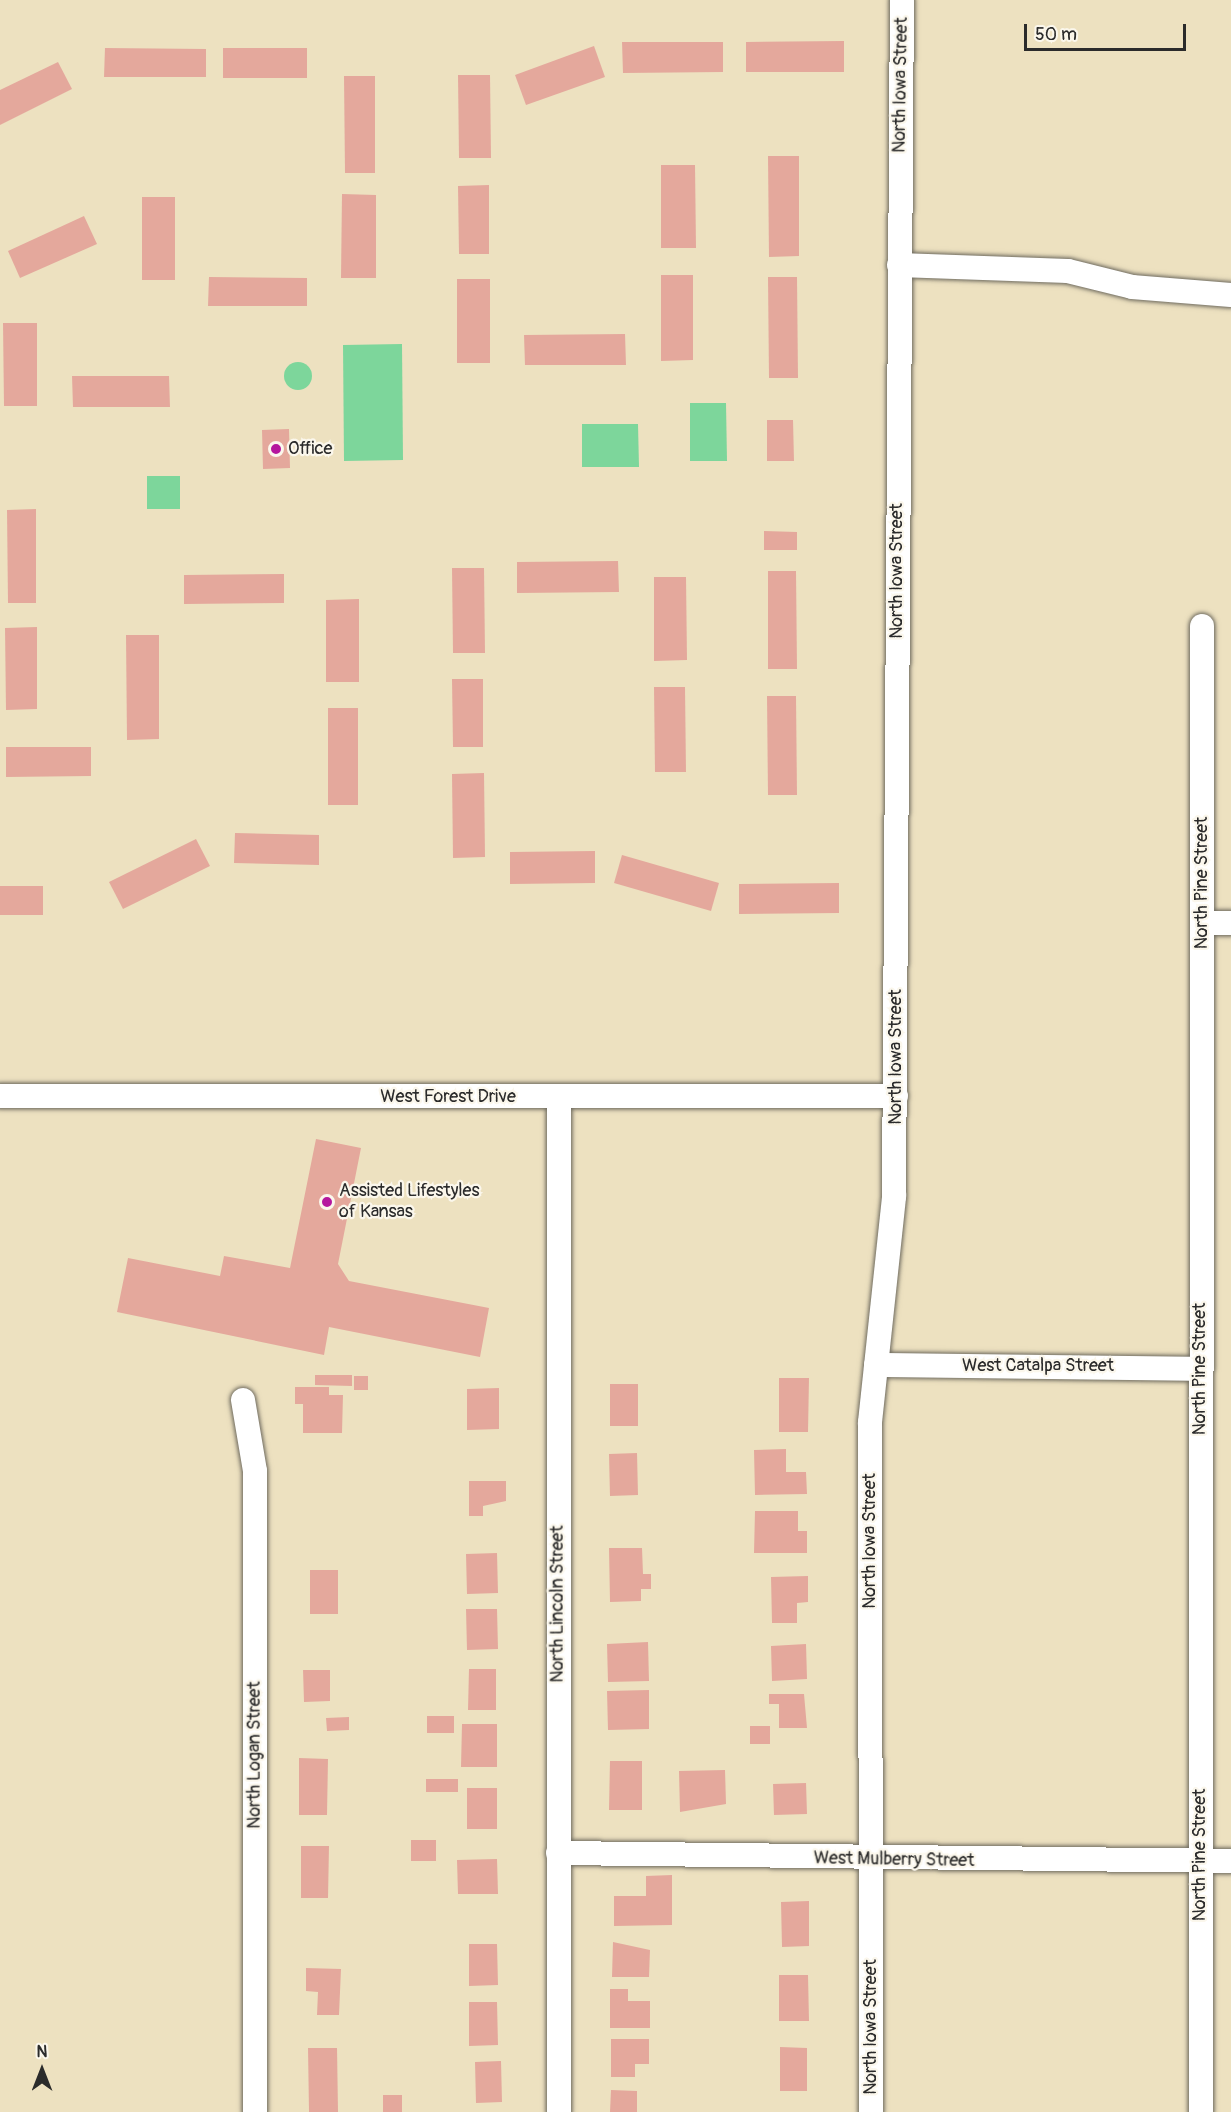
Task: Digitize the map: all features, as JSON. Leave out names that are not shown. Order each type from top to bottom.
[{"type":"street","name":"North Iowa Street","points":[[871,2112],[870,1422],[894,1196],[902,0]]},
{"type":"street","points":[[899,265],[1068,271],[1132,287],[1231,295]]},
{"type":"street","name":"North Pine Street","points":[[1200,2112],[1199,1370],[1202,626]]},
{"type":"street","points":[[1202,923],[1231,923]]},
{"type":"street","name":"West Forest Drive","points":[[0,1096],[896,1096]]},
{"type":"street","name":"North Lincoln Street","points":[[559,1097],[559,2112]]},
{"type":"street","name":"West Catalpa Street","points":[[876,1365],[1199,1370]]},
{"type":"street","name":"North Logan Street","points":[[243,1400],[255,1471],[255,2112]]},
{"type":"street","name":"West Mulberry Street","points":[[558,1853],[871,1861],[1231,1861]]},
{"type":"green space","points":[[402,344],[403,460],[344,461],[343,345]]},
{"type":"green space","points":[[298,362],[308,366],[312,376],[308,386],[298,390],[288,386],[284,376],[288,366]]},
{"type":"green space","points":[[690,403],[726,403],[727,461],[690,461]]},
{"type":"green space","points":[[582,424],[638,424],[639,467],[582,467]]},
{"type":"green space","points":[[147,476],[180,476],[180,509],[147,509]]},
{"type":"building","points":[[844,41],[844,72],[746,72],[746,42]]},
{"type":"building","points":[[622,42],[723,42],[723,72],[623,73]]},
{"type":"building","points":[[594,46],[605,77],[526,105],[515,75]]},
{"type":"building","points":[[105,48],[206,49],[206,77],[104,77]]},
{"type":"building","points":[[223,48],[307,48],[307,78],[223,78]]},
{"type":"building","points":[[58,62],[72,89],[0,125],[0,90]]},
{"type":"building","points":[[458,75],[490,75],[491,158],[459,158]]},
{"type":"building","points":[[344,76],[375,76],[375,173],[345,173]]},
{"type":"building","points":[[768,156],[799,156],[799,256],[769,257]]},
{"type":"building","points":[[661,165],[695,165],[696,248],[661,248]]},
{"type":"building","points":[[489,185],[489,254],[459,254],[458,186]]},
{"type":"building","points":[[342,194],[376,195],[376,278],[341,278]]},
{"type":"building","points":[[142,197],[175,197],[175,280],[142,280]]},
{"type":"building","points":[[84,216],[97,244],[20,278],[8,251]]},
{"type":"building","points":[[661,275],[693,275],[693,360],[661,361]]},
{"type":"building","points":[[209,277],[307,278],[307,306],[208,306]]},
{"type":"building","points":[[768,277],[797,277],[798,378],[769,378]]},
{"type":"building","points":[[457,279],[490,279],[490,363],[457,363]]},
{"type":"building","points":[[3,323],[37,323],[37,406],[4,406]]},
{"type":"building","points":[[625,334],[626,365],[525,365],[524,335]]},
{"type":"building","points":[[72,376],[169,376],[170,407],[73,407]]},
{"type":"building","points":[[767,420],[793,420],[794,461],[767,461]]},
{"type":"building","name":"Office","points":[[289,429],[290,468],[263,469],[262,430]]},
{"type":"building","points":[[36,509],[36,603],[8,603],[7,510]]},
{"type":"building","points":[[764,531],[797,532],[797,550],[764,550]]},
{"type":"building","points":[[618,561],[619,592],[517,593],[517,562]]},
{"type":"building","points":[[452,568],[484,568],[485,653],[453,653]]},
{"type":"building","points":[[768,571],[796,571],[797,669],[768,669]]},
{"type":"building","points":[[284,574],[284,603],[184,604],[184,575]]},
{"type":"building","points":[[654,577],[686,577],[687,660],[654,661]]},
{"type":"building","points":[[359,599],[359,682],[326,682],[326,600]]},
{"type":"building","points":[[37,627],[37,709],[6,710],[5,628]]},
{"type":"building","points":[[126,635],[159,635],[159,739],[127,740]]},
{"type":"building","points":[[452,679],[483,679],[483,747],[453,747]]},
{"type":"building","points":[[654,687],[685,687],[686,772],[655,772]]},
{"type":"building","points":[[767,696],[796,696],[797,795],[768,795]]},
{"type":"building","points":[[328,708],[358,708],[358,805],[328,805]]},
{"type":"building","points":[[6,747],[91,747],[91,776],[6,777]]},
{"type":"building","points":[[484,773],[485,857],[453,858],[452,774]]},
{"type":"building","points":[[235,833],[319,835],[319,865],[234,863]]},
{"type":"building","points":[[196,839],[210,866],[123,909],[109,882]]},
{"type":"building","points":[[595,851],[595,883],[510,884],[510,852]]},
{"type":"building","points":[[622,855],[719,883],[711,911],[614,883]]},
{"type":"building","points":[[839,883],[839,913],[739,914],[739,884]]},
{"type":"building","points":[[0,886],[43,886],[43,915],[0,915]]},
{"type":"building","name":"Assisted Lifestyles of Kansas","points":[[316,1139],[361,1148],[338,1264],[349,1281],[489,1308],[480,1357],[329,1327],[324,1355],[117,1312],[128,1258],[220,1276],[224,1256],[290,1268]]},
{"type":"building","points":[[315,1375],[352,1375],[352,1386],[315,1385]]},
{"type":"building","points":[[354,1376],[368,1376],[368,1390],[354,1390]]},
{"type":"building","points":[[779,1378],[809,1378],[808,1432],[779,1432]]},
{"type":"building","points":[[610,1384],[638,1384],[638,1426],[610,1426]]},
{"type":"building","points":[[295,1387],[329,1387],[329,1395],[343,1395],[342,1433],[303,1433],[303,1404],[295,1404]]},
{"type":"building","points":[[499,1388],[499,1429],[467,1430],[467,1389]]},
{"type":"building","points":[[786,1449],[786,1472],[806,1472],[807,1494],[755,1495],[754,1450]]},
{"type":"building","points":[[637,1453],[638,1495],[610,1496],[609,1454]]},
{"type":"building","points":[[469,1481],[506,1481],[506,1501],[483,1506],[483,1516],[469,1516]]},
{"type":"building","points":[[755,1511],[798,1511],[798,1531],[807,1531],[807,1553],[754,1553]]},
{"type":"building","points":[[609,1548],[642,1548],[643,1574],[651,1574],[651,1589],[641,1589],[641,1601],[610,1602]]},
{"type":"building","points":[[497,1553],[498,1593],[467,1594],[466,1554]]},
{"type":"building","points":[[310,1570],[338,1570],[338,1614],[310,1614]]},
{"type":"building","points":[[808,1576],[808,1602],[797,1603],[797,1623],[772,1623],[771,1577]]},
{"type":"building","points":[[466,1609],[497,1609],[498,1649],[467,1650]]},
{"type":"building","points":[[648,1642],[649,1681],[608,1682],[607,1644]]},
{"type":"building","points":[[806,1644],[807,1679],[772,1681],[771,1646]]},
{"type":"building","points":[[469,1669],[496,1669],[496,1710],[468,1710]]},
{"type":"building","points":[[303,1670],[330,1670],[330,1701],[304,1702]]},
{"type":"building","points":[[649,1690],[649,1729],[608,1730],[607,1691]]},
{"type":"building","points":[[769,1694],[804,1694],[807,1728],[779,1728],[779,1704],[769,1704]]},
{"type":"building","points":[[427,1716],[454,1716],[454,1733],[427,1733]]},
{"type":"building","points":[[349,1717],[349,1730],[327,1731],[326,1718]]},
{"type":"building","points":[[462,1724],[497,1724],[497,1767],[461,1767]]},
{"type":"building","points":[[750,1726],[770,1726],[770,1744],[750,1744]]},
{"type":"building","points":[[299,1758],[328,1759],[327,1815],[299,1815]]},
{"type":"building","points":[[610,1761],[642,1761],[642,1810],[609,1810]]},
{"type":"building","points":[[725,1770],[726,1804],[680,1812],[679,1771]]},
{"type":"building","points":[[426,1779],[458,1779],[458,1792],[426,1792]]},
{"type":"building","points":[[806,1783],[807,1814],[774,1815],[773,1784]]},
{"type":"building","points":[[467,1788],[497,1788],[497,1829],[467,1829]]},
{"type":"building","points":[[411,1840],[436,1840],[436,1861],[411,1861]]},
{"type":"building","points":[[301,1846],[329,1846],[328,1898],[301,1898]]},
{"type":"building","points":[[497,1859],[498,1894],[458,1894],[457,1860]]},
{"type":"building","points":[[672,1875],[672,1925],[614,1926],[614,1896],[646,1896],[646,1876]]},
{"type":"building","points":[[809,1901],[809,1946],[782,1947],[781,1902]]},
{"type":"building","points":[[613,1942],[650,1950],[649,1977],[612,1977]]},
{"type":"building","points":[[469,1944],[497,1944],[498,1985],[469,1986]]},
{"type":"building","points":[[306,1968],[341,1969],[339,2015],[317,2015],[318,1992],[306,1991]]},
{"type":"building","points":[[779,1975],[808,1975],[809,2021],[779,2021]]},
{"type":"building","points":[[610,1989],[628,1989],[628,2001],[650,2001],[650,2028],[610,2028]]},
{"type":"building","points":[[469,2002],[497,2002],[498,2045],[469,2046]]},
{"type":"building","points":[[611,2039],[649,2039],[649,2064],[635,2064],[635,2077],[611,2077]]},
{"type":"building","points":[[780,2047],[807,2048],[807,2091],[780,2091]]},
{"type":"building","points":[[308,2048],[337,2048],[338,2112],[309,2112]]},
{"type":"building","points":[[501,2061],[502,2102],[476,2103],[475,2062]]},
{"type":"building","points":[[611,2090],[637,2091],[637,2112],[610,2112]]},
{"type":"building","points":[[383,2095],[402,2095],[402,2112],[383,2112]]},
{"type":"place","name":"Office","points":[[276,449]]},
{"type":"place","name":"Assisted Lifestyles of Kansas","points":[[327,1202]]}]
